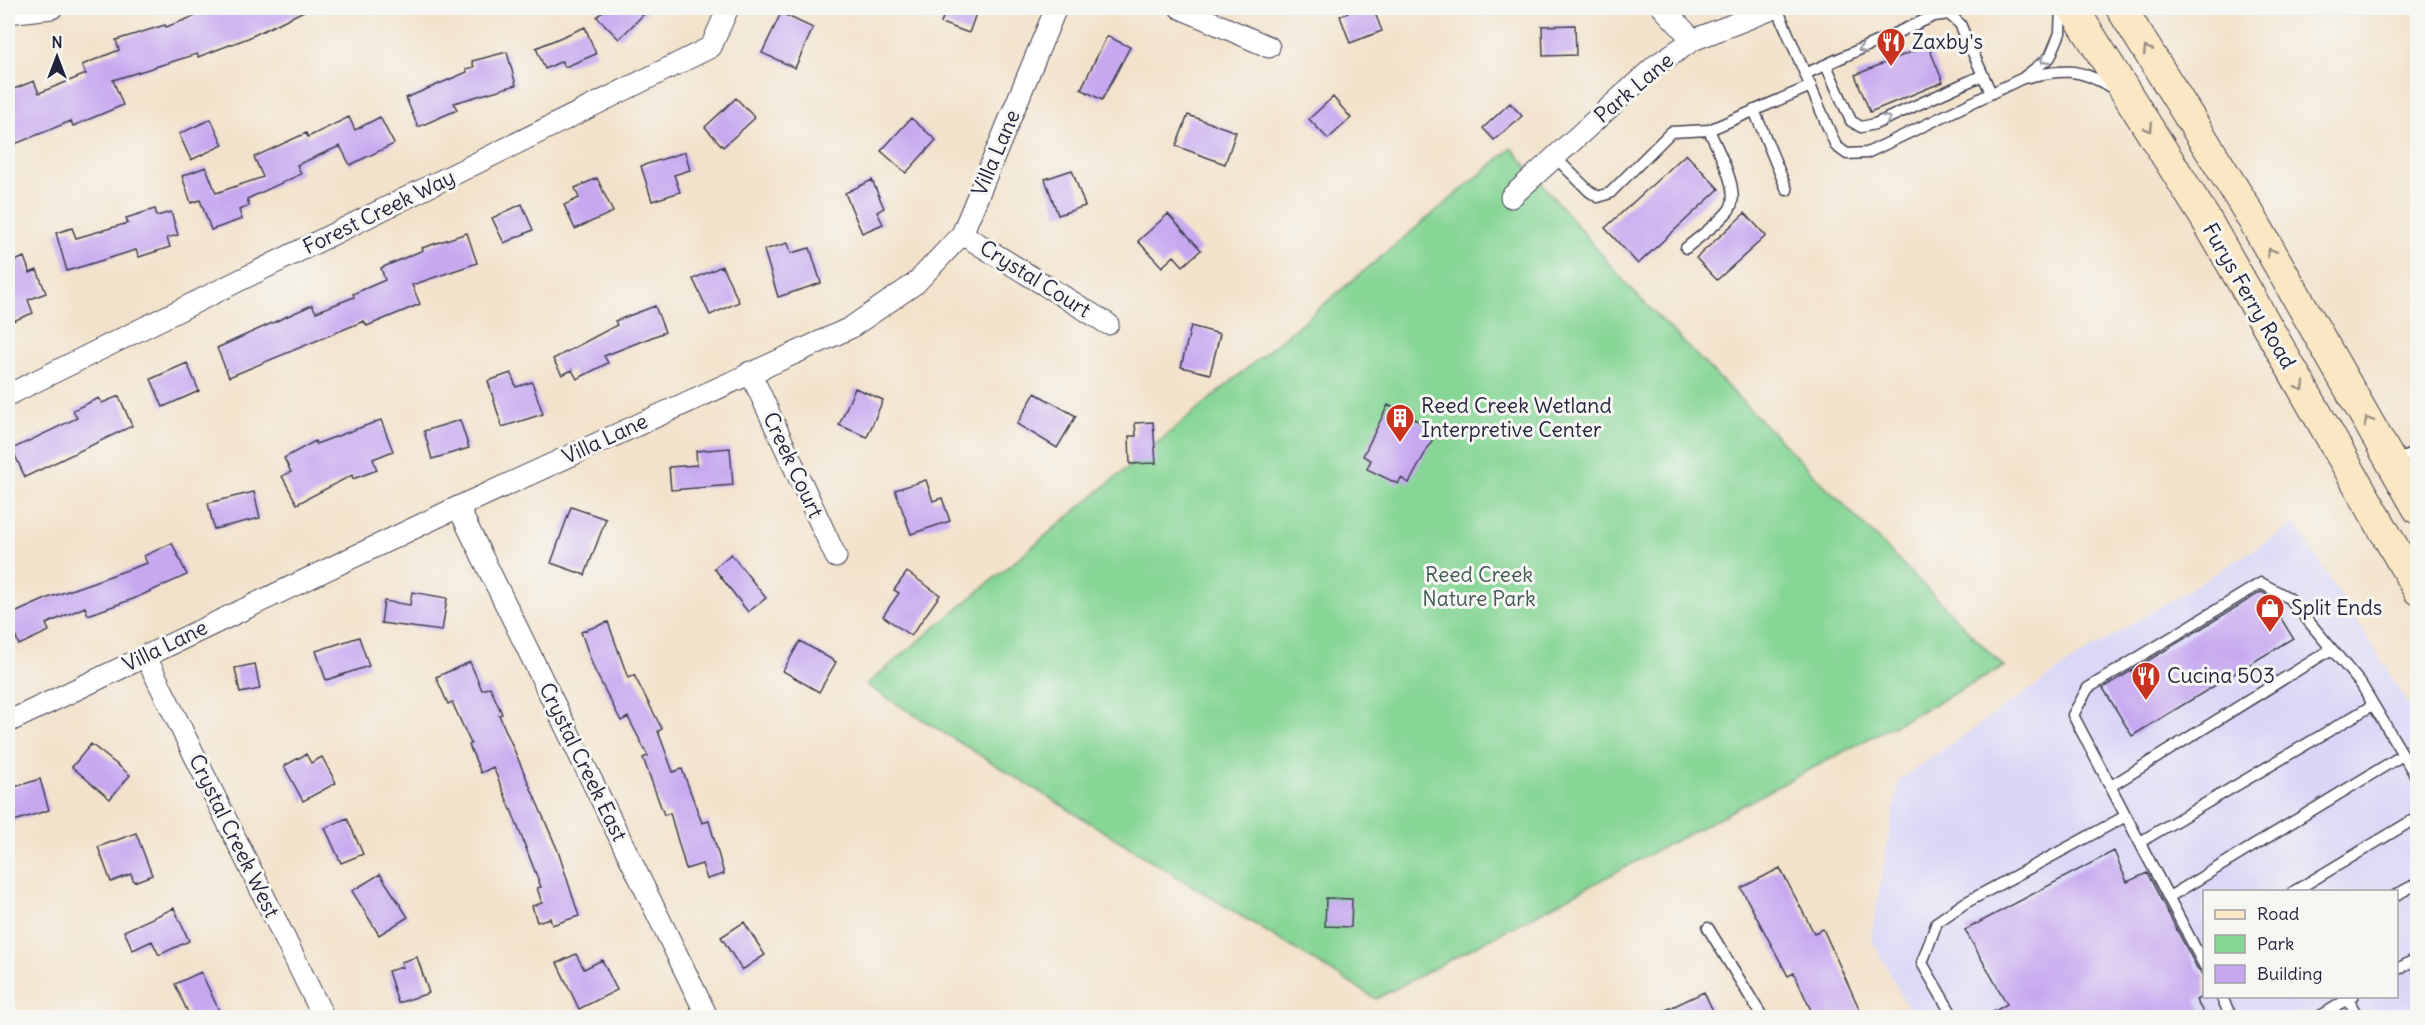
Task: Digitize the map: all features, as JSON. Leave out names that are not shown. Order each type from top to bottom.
[{"type":"main road","name":"Furys Ferry Road","points":[[2073,8],[2207,221],[2418,590]]},
{"type":"main road","name":"Furys Ferry Road","points":[[2121,8],[2404,457],[2418,508]]},
{"type":"main road","points":[[2356,483],[2404,457]]},
{"type":"street","points":[[8,13],[52,8]]},
{"type":"street","name":"Forest Creek Way","points":[[8,395],[711,47],[728,8]]},
{"type":"street","name":"Villa Lane","points":[[8,722],[458,507],[850,328],[916,283],[962,234],[1056,8]]},
{"type":"street","points":[[1180,8],[1269,47]]},
{"type":"street","points":[[1663,8],[1693,40]]},
{"type":"street","name":"Park Lane","points":[[1511,197],[1655,66],[1693,40],[1776,8]]},
{"type":"street","name":"Crystal Court","points":[[962,234],[1108,324]]},
{"type":"street","name":"Creek Court","points":[[750,372],[836,557]]},
{"type":"street","name":"Crystal Creek East","points":[[458,507],[708,1017]]},
{"type":"street","name":"Crystal Creek West","points":[[145,655],[324,1017]]},
{"type":"lane","points":[[1776,8],[1836,146],[1847,154],[1867,153],[2023,78],[2050,57],[2060,33],[2061,8]]},
{"type":"lane","points":[[1805,74],[1934,16],[1949,14],[1960,24],[1991,93]]},
{"type":"lane","points":[[1826,65],[1851,122],[1861,127],[1875,124],[1983,75]]},
{"type":"lane","points":[[2023,78],[2058,71],[2074,71],[2093,76],[2130,98]]},
{"type":"lane","points":[[1555,157],[1598,197],[1610,193],[1671,132],[1709,130],[1810,86]]},
{"type":"lane","points":[[1754,110],[1787,190]]},
{"type":"lane","points":[[1686,248],[1729,210],[1733,201],[1733,190],[1709,130]]},
{"type":"lane","points":[[2200,947],[2169,897],[2073,715],[2088,688],[2261,583],[2289,598],[2330,650],[2361,684],[2418,780]]},
{"type":"lane","points":[[2111,786],[2330,650]]},
{"type":"lane","points":[[2140,842],[2373,705]]},
{"type":"lane","points":[[2169,897],[2403,755]]},
{"type":"lane","points":[[1954,1017],[1922,963],[1937,922],[1965,903],[2126,816]]},
{"type":"lane","points":[[2295,890],[2418,817]]},
{"type":"lane","points":[[2398,894],[2418,883]]},
{"type":"lane","points":[[1708,928],[1763,1017]]},
{"type":"lane","points":[[2398,969],[2418,958]]},
{"type":"lane","points":[[2222,998],[2232,1017]]},
{"type":"lane","points":[[2317,1017],[2350,998],[2358,1017]]},
{"type":"shaded area","points":[[2296,524],[2417,718],[2417,1017],[1913,1017],[1871,938],[1899,780],[2075,659]]},
{"type":"green space","name":"Reed Creek Nature Park","points":[[1512,148],[1628,286],[2004,667],[1376,999],[866,685]]},
{"type":"building","points":[[216,8],[310,8],[248,38],[198,57],[197,54],[113,80],[123,105],[73,126],[71,121],[8,147],[8,104],[14,102],[9,91],[34,81],[39,93],[86,74],[82,65],[119,50],[116,40],[165,25],[166,27]]},
{"type":"building","points":[[606,8],[650,8],[619,39],[597,17]]},
{"type":"building","points":[[946,8],[978,8],[969,33],[941,23]]},
{"type":"building","points":[[1346,8],[1373,8],[1382,31],[1350,43],[1340,16],[1348,13]]},
{"type":"building","points":[[781,13],[813,28],[795,68],[762,53]]},
{"type":"building","points":[[1575,25],[1576,55],[1543,56],[1542,26]]},
{"type":"building","points":[[585,27],[596,54],[565,67],[562,61],[545,69],[536,48]]},
{"type":"building","points":[[1107,36],[1130,47],[1102,100],[1081,89]]},
{"type":"building","points":[[1928,45],[1943,82],[1870,112],[1855,75]]},
{"type":"building","points":[[507,52],[516,85],[454,103],[457,110],[418,127],[406,98],[467,72],[466,69],[474,67],[472,61]]},
{"type":"building","points":[[1333,97],[1351,118],[1328,139],[1309,119]]},
{"type":"building","points":[[736,98],[755,118],[723,147],[705,127]]},
{"type":"building","points":[[1510,103],[1522,116],[1494,140],[1483,128]]},
{"type":"building","points":[[1188,115],[1236,132],[1225,164],[1176,146]]},
{"type":"building","points":[[349,117],[355,130],[380,117],[394,144],[350,165],[340,146],[297,165],[301,174],[247,199],[249,206],[239,210],[242,219],[211,230],[200,200],[191,203],[182,176],[206,167],[216,193],[263,177],[254,157],[306,133],[308,137]]},
{"type":"building","points":[[911,118],[936,140],[906,173],[881,151]]},
{"type":"building","points":[[211,119],[223,145],[191,160],[179,134]]},
{"type":"building","points":[[685,152],[690,170],[674,175],[680,192],[652,201],[641,166]]},
{"type":"building","points":[[1686,154],[1719,189],[1638,264],[1605,228]]},
{"type":"building","points":[[1072,170],[1085,206],[1058,215],[1045,179]]},
{"type":"building","points":[[597,178],[613,212],[575,229],[564,205],[579,198],[575,188]]},
{"type":"building","points":[[872,180],[884,208],[877,212],[883,224],[862,233],[845,193]]},
{"type":"building","points":[[522,204],[533,230],[504,243],[492,218]]},
{"type":"building","points":[[155,209],[157,216],[171,212],[178,235],[167,238],[170,247],[139,257],[136,250],[67,271],[56,233],[72,228],[76,238],[128,223],[126,218]]},
{"type":"building","points":[[1745,213],[1766,236],[1717,280],[1696,258]]},
{"type":"building","points":[[1168,214],[1201,250],[1183,266],[1174,256],[1162,267],[1138,241]]},
{"type":"building","points":[[467,233],[477,263],[412,285],[420,304],[367,326],[364,321],[229,377],[217,348],[312,305],[316,312],[354,297],[353,294],[385,280],[381,268],[423,250],[422,248]]},
{"type":"building","points":[[788,243],[791,253],[810,248],[821,283],[778,297],[764,250]]},
{"type":"building","points":[[24,257],[30,273],[37,270],[46,293],[28,300],[33,313],[8,323],[8,264]]},
{"type":"building","points":[[722,266],[739,302],[710,315],[693,279]]},
{"type":"building","points":[[655,306],[665,332],[604,356],[608,363],[577,379],[572,370],[562,375],[553,359],[617,325],[615,321]]},
{"type":"building","points":[[1191,326],[1220,334],[1210,374],[1181,367]]},
{"type":"building","points":[[187,363],[199,391],[163,407],[151,379]]},
{"type":"building","points":[[511,373],[516,387],[532,382],[543,414],[502,427],[488,381]]},
{"type":"building","points":[[855,388],[883,400],[867,437],[839,425]]},
{"type":"building","points":[[1035,393],[1076,416],[1057,448],[1017,424]]},
{"type":"building","points":[[119,396],[132,426],[25,477],[12,449],[77,418],[73,410],[99,398],[102,403]]},
{"type":"building","name":"Reed Creek Wetland Interpretive Center","points":[[1388,405],[1437,431],[1409,483],[1401,478],[1398,484],[1367,469],[1371,460],[1363,456]]},
{"type":"building","points":[[381,420],[393,451],[373,459],[377,470],[353,479],[352,475],[297,504],[282,476],[291,472],[284,458],[315,441],[316,444]]},
{"type":"building","points":[[460,420],[469,448],[432,459],[424,431]]},
{"type":"building","points":[[1153,422],[1156,463],[1130,464],[1129,436],[1136,436],[1135,423]]},
{"type":"building","points":[[730,448],[733,485],[671,490],[669,467],[697,465],[696,451]]},
{"type":"building","points":[[926,480],[933,501],[942,498],[950,521],[911,534],[895,490]]},
{"type":"building","points":[[254,492],[260,518],[214,529],[208,503]]},
{"type":"building","points":[[571,507],[606,519],[585,575],[551,563]]},
{"type":"building","points":[[172,543],[187,575],[133,599],[88,615],[85,607],[46,624],[49,631],[19,645],[8,616],[48,598],[147,563],[144,556]]},
{"type":"building","points":[[731,554],[766,598],[748,612],[714,568]]},
{"type":"building","points":[[907,572],[940,595],[911,636],[883,616],[899,593],[894,590]]},
{"type":"building","points":[[412,592],[447,598],[442,631],[381,623],[384,601],[410,605]]},
{"type":"building","points":[[2261,592],[2266,594],[2293,638],[2132,736],[2103,688]]},
{"type":"building","points":[[608,622],[628,678],[634,675],[662,729],[658,731],[673,772],[682,769],[702,823],[709,821],[724,874],[707,879],[702,864],[686,869],[670,813],[664,815],[643,758],[648,756],[628,717],[621,721],[594,669],[581,632]]},
{"type":"building","points":[[359,637],[369,666],[326,680],[316,651]]},
{"type":"building","points":[[800,641],[836,662],[819,692],[783,671]]},
{"type":"building","points":[[470,662],[482,690],[490,687],[502,714],[499,715],[558,851],[579,916],[552,925],[550,918],[537,922],[532,906],[542,903],[537,888],[541,887],[512,812],[493,767],[481,773],[452,702],[448,704],[436,677]]},
{"type":"building","points":[[255,664],[260,689],[240,693],[235,668]]},
{"type":"building","points":[[91,744],[130,775],[110,799],[72,767]]},
{"type":"building","points":[[306,754],[311,763],[322,757],[336,783],[303,801],[284,766]]},
{"type":"building","points":[[40,779],[49,810],[8,823],[8,789]]},
{"type":"building","points":[[347,818],[363,854],[341,863],[325,828]]},
{"type":"building","points":[[136,833],[152,875],[134,882],[131,874],[111,882],[98,847]]},
{"type":"building","points":[[2114,851],[2127,882],[2147,873],[2197,968],[2203,974],[2203,996],[2196,1000],[2206,1017],[1985,1017],[2007,1004],[1965,930]]},
{"type":"building","points":[[1780,868],[1814,933],[1823,929],[1863,1017],[1814,1017],[1794,973],[1788,976],[1741,888]]},
{"type":"building","points":[[380,874],[408,917],[379,935],[352,891]]},
{"type":"building","points":[[1326,898],[1352,899],[1351,927],[1325,926]]},
{"type":"building","points":[[174,908],[189,941],[159,955],[152,941],[133,950],[124,931]]},
{"type":"building","points":[[744,922],[765,955],[742,970],[721,937]]},
{"type":"building","points":[[576,954],[584,969],[602,960],[617,990],[579,1009],[557,963]]},
{"type":"building","points":[[417,957],[429,993],[398,1003],[388,971],[403,967],[401,962]]},
{"type":"building","points":[[201,972],[222,1017],[190,1017],[175,984]]},
{"type":"building","points":[[1704,992],[1716,1017],[1651,1017]]},
{"type":"place","name":"Zaxby's","points":[[1891,68]]},
{"type":"place","name":"Reed Creek Wetland Interpretive Center","points":[[1400,444]]},
{"type":"place","name":"Split Ends","points":[[2270,634]]},
{"type":"place","name":"Cucina 503","points":[[2146,702]]}]
